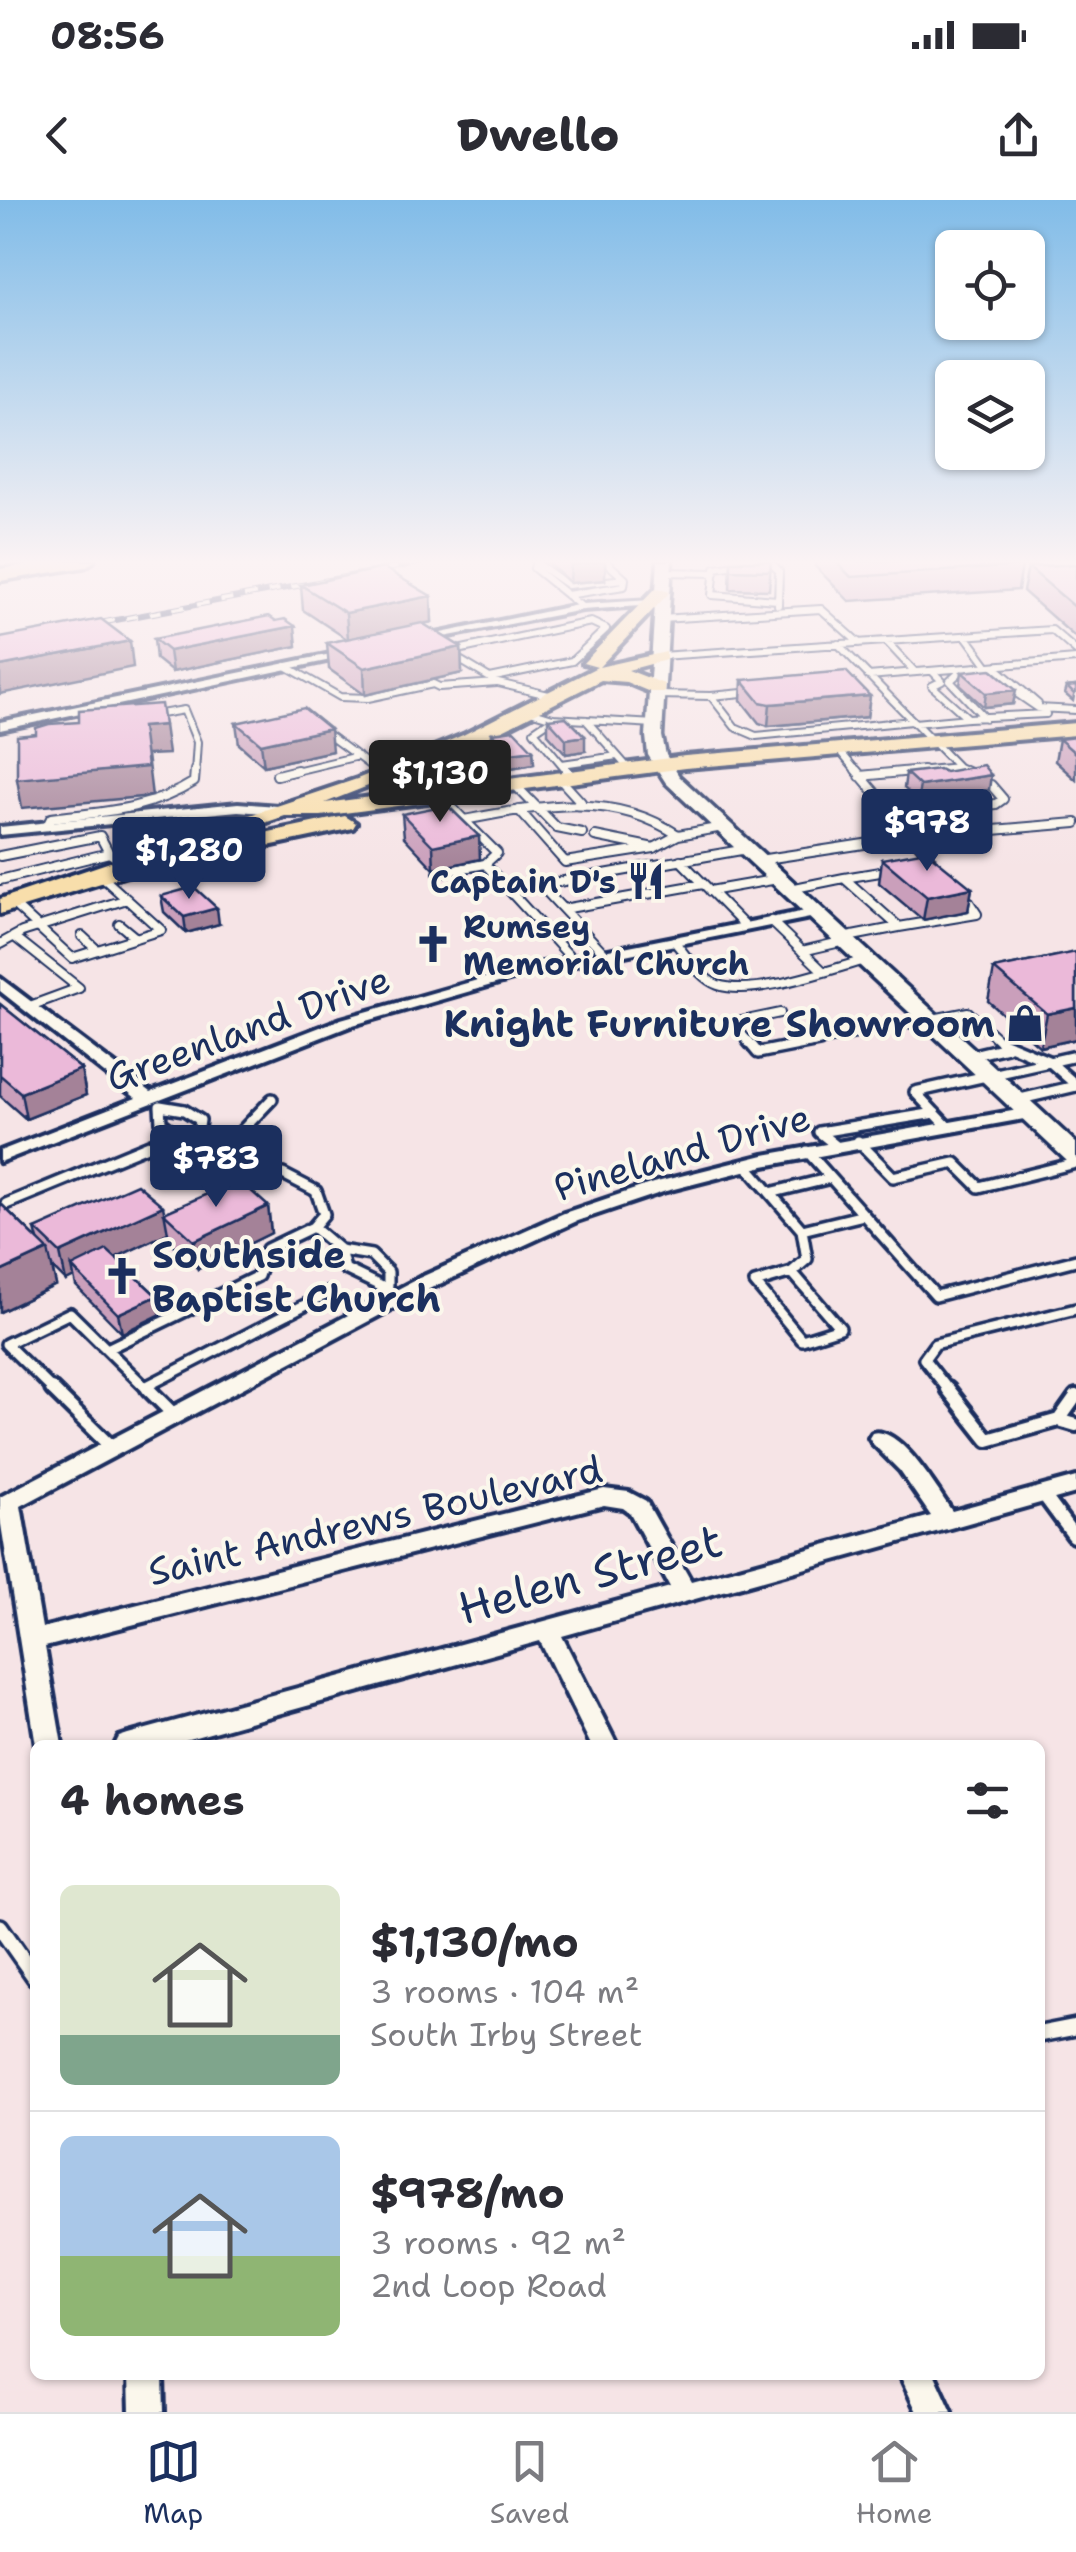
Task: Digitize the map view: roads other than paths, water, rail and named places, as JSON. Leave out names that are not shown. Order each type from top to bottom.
[{"type":"main road","points":[[111,866],[373,779],[556,702],[599,664]]},
{"type":"main road","points":[[593,670],[624,664]]},
{"type":"main road","points":[[659,664],[655,724],[657,755],[662,765],[1076,1159]]},
{"type":"main road","points":[[593,670],[629,676],[656,691]]},
{"type":"main road","points":[[6,906],[57,872],[240,847],[623,762],[662,765],[1076,729]]},
{"type":"main road","points":[[240,847],[346,800],[373,779]]},
{"type":"main road","points":[[278,810],[321,810],[516,786]]},
{"type":"street","points":[[0,726],[294,664]]},
{"type":"street","points":[[0,830],[238,807],[278,810]]},
{"type":"street","points":[[94,821],[162,828],[180,844]]},
{"type":"street","name":"Greenland Drive","points":[[0,1157],[153,1102],[348,1022],[573,960],[815,913]]},
{"type":"street","points":[[0,983],[153,1102]]},
{"type":"street","name":"Pineland Drive","points":[[4,1505],[174,1416],[394,1290],[576,1216],[662,1186],[746,1165],[941,1120],[1022,1106]]},
{"type":"street","points":[[880,1438],[908,1465],[946,1520]]},
{"type":"street","name":"Helen Street","points":[[146,1740],[1076,1485]]},
{"type":"street","name":"Saint Andrews Boulevard","points":[[33,1640],[604,1497],[629,1500],[638,1506],[685,1592]]},
{"type":"street","points":[[4,1505],[33,1640],[48,1740]]},
{"type":"street","points":[[547,1630],[602,1740]]},
{"type":"street","points":[[146,2380],[148,2412]]},
{"type":"street","points":[[920,2380],[936,2412]]},
{"type":"lane","points":[[467,664],[494,681],[556,702],[586,720],[623,762]]},
{"type":"lane","points":[[286,666],[340,697],[368,698],[433,684],[438,687],[494,681],[556,664]]},
{"type":"lane","points":[[857,664],[958,767],[988,782],[1003,799],[982,808],[893,817]]},
{"type":"lane","points":[[908,664],[916,672]]},
{"type":"lane","points":[[857,683],[916,672],[1013,664]]},
{"type":"lane","points":[[991,666],[1049,714]]},
{"type":"lane","points":[[932,671],[942,681],[932,686],[968,718]]},
{"type":"lane","points":[[985,718],[950,680],[961,671],[992,674],[1024,702],[1049,714]]},
{"type":"lane","points":[[47,826],[50,818],[138,807],[174,797],[194,782],[197,742],[176,689]]},
{"type":"lane","points":[[656,691],[711,696],[768,691]]},
{"type":"lane","points":[[711,696],[727,723],[744,734],[756,736],[1076,710]]},
{"type":"lane","points":[[556,702],[534,730],[581,802]]},
{"type":"lane","points":[[147,716],[184,710]]},
{"type":"lane","points":[[586,720],[655,724]]},
{"type":"lane","points":[[314,724],[358,756],[373,779]]},
{"type":"lane","points":[[838,749],[937,866],[918,868]]},
{"type":"lane","points":[[277,776],[358,756]]},
{"type":"lane","points":[[860,776],[958,767]]},
{"type":"lane","points":[[516,786],[557,828],[578,830]]},
{"type":"lane","points":[[438,873],[485,864],[496,853],[447,802]]},
{"type":"lane","points":[[464,820],[581,802],[658,817],[678,835]]},
{"type":"lane","points":[[519,810],[565,862],[654,848],[678,835],[724,827]]},
{"type":"lane","points":[[605,954],[544,888],[547,884],[680,860],[1076,823]]},
{"type":"lane","points":[[594,836],[609,835],[654,848]]},
{"type":"lane","points":[[0,861],[100,836],[127,899],[161,930],[72,958],[38,926],[6,906]]},
{"type":"lane","points":[[5,878],[35,870],[57,872],[77,860],[111,866]]},
{"type":"lane","points":[[680,860],[745,926]]},
{"type":"lane","points":[[485,864],[573,960]]},
{"type":"lane","points":[[35,870],[57,872]]},
{"type":"lane","points":[[710,891],[900,870]]},
{"type":"lane","points":[[844,878],[900,928]]},
{"type":"lane","points":[[802,950],[976,914],[977,909],[950,880]]},
{"type":"lane","points":[[563,909],[703,884]]},
{"type":"lane","points":[[0,944],[38,926],[103,910],[127,899]]},
{"type":"lane","points":[[770,921],[824,972]]},
{"type":"lane","points":[[120,924],[136,938]]},
{"type":"lane","points":[[82,936],[98,950]]},
{"type":"lane","points":[[16,938],[78,988],[30,1006]]},
{"type":"lane","points":[[674,941],[716,985],[738,988],[865,960]]},
{"type":"lane","points":[[780,1012],[732,1024],[758,1054],[968,1012],[1008,1048],[1050,1062],[1076,1086],[1022,1106]]},
{"type":"lane","points":[[969,1056],[1008,1048]]},
{"type":"lane","points":[[941,1120],[914,1092],[1076,1056]]},
{"type":"lane","points":[[216,1148],[233,1140],[272,1098]]},
{"type":"lane","points":[[153,1102],[161,1122],[176,1134]]},
{"type":"lane","points":[[153,1102],[184,1110],[200,1120],[198,1134]]},
{"type":"lane","points":[[835,1145],[819,1132],[941,1120]]},
{"type":"lane","points":[[6,1204],[176,1134],[198,1134],[254,1176],[283,1174],[316,1191],[324,1214],[312,1227],[267,1249],[258,1276],[107,1349]]},
{"type":"lane","points":[[858,1141],[894,1177],[955,1163],[979,1187],[1076,1159]]},
{"type":"lane","points":[[807,1151],[936,1296],[1076,1260]]},
{"type":"lane","points":[[746,1165],[802,1230],[806,1259],[792,1272],[755,1284],[802,1340],[840,1328],[792,1272]]},
{"type":"lane","points":[[770,1193],[831,1178]]},
{"type":"lane","points":[[802,1230],[864,1214]]},
{"type":"lane","points":[[312,1227],[340,1250],[370,1255],[388,1272],[394,1290]]},
{"type":"lane","points":[[340,1250],[345,1269],[368,1283],[394,1290]]},
{"type":"lane","points":[[145,1386],[330,1292]]},
{"type":"lane","points":[[1076,1309],[935,1344],[924,1359],[988,1440],[1059,1420],[1076,1420]]},
{"type":"lane","points":[[112,1448],[6,1344],[70,1313],[174,1416]]},
{"type":"lane","points":[[1059,1420],[1076,1396]]},
{"type":"lane","points":[[1059,1420],[1076,1407]]},
{"type":"lane","points":[[1043,1494],[1075,1536]]},
{"type":"lane","points":[[0,1927],[30,1970]]},
{"type":"lane","points":[[1045,2033],[1076,2027]]},
{"type":"place","name":"Captain D's","points":[[646,881]]},
{"type":"place","name":"Rumsey Memorial Church","points":[[433,944]]},
{"type":"place","name":"Knight Furniture Showroom","points":[[1025,1023]]},
{"type":"place","name":"Southside Baptist Church","points":[[122,1276]]}]
